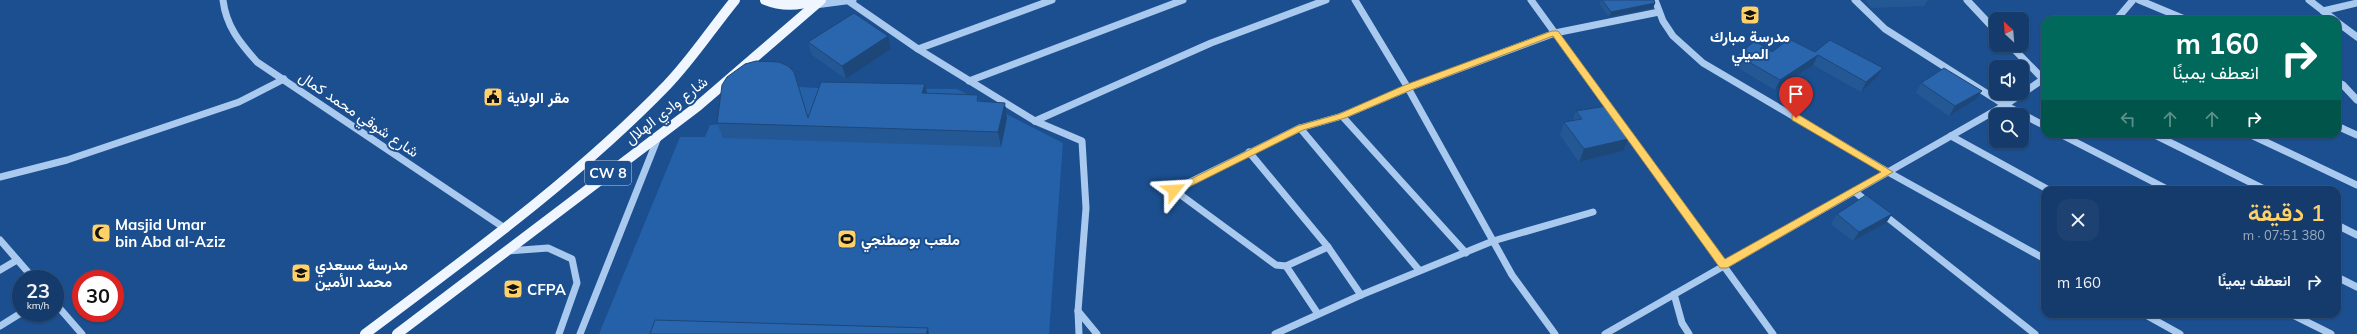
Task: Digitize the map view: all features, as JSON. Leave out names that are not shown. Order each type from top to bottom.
[{"type":"main road","name":"شارع وادي الهلال","points":[[365,334],[506,228],[602,149],[668,84],[735,0]]},
{"type":"main road","points":[[765,0],[783,5],[817,2]]},
{"type":"main road","name":"شارع وادي الهلال","points":[[397,334],[698,106],[817,2]]},
{"type":"street","name":"شارع شوقي محمد كمال","points":[[223,0],[224,14],[234,38],[256,62],[284,79],[506,228]]},
{"type":"street","points":[[918,49],[1052,0]]},
{"type":"street","points":[[969,81],[1183,0]]},
{"type":"street","points":[[1035,121],[1212,42],[1326,0]]},
{"type":"street","points":[[1354,0],[1408,88],[1512,275],[1554,334]]},
{"type":"street","points":[[1531,0],[1773,334]]},
{"type":"street","points":[[1654,0],[1668,34],[1682,48],[1703,63],[1888,172],[2041,257]]},
{"type":"street","points":[[1855,0],[1885,29],[2005,105],[2041,124]]},
{"type":"street","points":[[1967,0],[1989,24]]},
{"type":"street","points":[[2120,16],[2134,0]]},
{"type":"street","points":[[2139,0],[2177,16]]},
{"type":"street","points":[[2309,0],[2330,16]]},
{"type":"street","points":[[817,2],[851,1],[918,49],[1035,121],[1082,140],[1086,208],[1078,311],[1079,334]]},
{"type":"street","points":[[2323,11],[2357,3]]},
{"type":"street","points":[[1328,247],[1286,266],[1276,265],[1174,190],[1300,128],[1342,116],[1408,88],[1555,33],[1659,12]]},
{"type":"street","points":[[2341,25],[2357,38]]},
{"type":"street","points":[[2017,52],[2041,76]]},
{"type":"street","points":[[0,177],[66,160],[239,102],[284,79]]},
{"type":"street","points":[[1608,333],[1723,265],[2005,105],[2041,81]]},
{"type":"street","points":[[2341,84],[2357,100]]},
{"type":"street","points":[[1342,116],[1466,253]]},
{"type":"street","points":[[1300,128],[1419,270]]},
{"type":"street","points":[[2341,128],[2357,135]]},
{"type":"street","points":[[580,334],[660,134]]},
{"type":"street","points":[[1951,136],[2042,186]]},
{"type":"street","points":[[2068,138],[2161,186]]},
{"type":"street","points":[[2161,138],[2258,186]]},
{"type":"street","points":[[2257,138],[2357,185]]},
{"type":"street","points":[[1249,152],[1328,247],[1361,295]]},
{"type":"street","points":[[1854,191],[2035,334]]},
{"type":"street","points":[[1275,334],[1419,270],[1466,253],[1493,241],[1593,212]]},
{"type":"street","points":[[2341,227],[2357,235]]},
{"type":"street","points":[[0,240],[26,270]]},
{"type":"street","points":[[505,251],[546,246],[561,252],[572,259],[577,283],[559,334]]},
{"type":"street","points":[[0,270],[17,260]]},
{"type":"street","points":[[1286,266],[1318,314]]},
{"type":"street","points":[[2341,279],[2357,287]]},
{"type":"street","points":[[1674,294],[1682,323],[1690,334]]},
{"type":"street","points":[[1078,311],[1097,334]]},
{"type":"street","points":[[64,313],[82,334]]},
{"type":"street","points":[[2151,318],[2180,334]]},
{"type":"street","points":[[2299,318],[2331,334]]},
{"type":"street","points":[[0,326],[12,319]]},
{"type":"shaded area","name":"ملعب بوصطنجي","points":[[793,81],[799,87],[818,88],[957,89],[1063,143],[1049,334],[599,334],[680,137],[705,137],[710,125],[725,124]]},
{"type":"building","points":[[1602,0],[1654,0],[1655,3],[1611,12]]},
{"type":"building","points":[[854,13],[888,36],[842,66],[808,42]]},
{"type":"building","points":[[1789,39],[1815,52],[1830,40],[1883,68],[1866,82],[1818,55],[1780,80],[1737,55],[1755,41],[1772,52]]},
{"type":"building","points":[[756,61],[779,62],[788,66],[794,72],[808,118],[821,82],[925,84],[922,93],[978,95],[977,101],[1005,103],[998,132],[717,123],[722,85],[727,77],[745,64]]},
{"type":"building","points":[[1944,68],[1982,91],[1955,106],[1921,83]]},
{"type":"building","points":[[1612,105],[1625,122],[1618,123],[1628,139],[1584,149],[1564,122],[1582,119],[1576,111]]},
{"type":"building","points":[[1866,195],[1892,214],[1859,232],[1837,214]]},
{"type":"building","points":[[655,320],[928,328],[926,334],[650,334]]},
{"type":"place","name":"مدرسة مبارك الميلي","points":[[1750,15]]},
{"type":"place","name":"مقر الولاية","points":[[493,97]]},
{"type":"place","name":"Masjid Umar bin Abd al-Aziz","points":[[101,233]]},
{"type":"place","name":"ملعب بوصطنجي","points":[[847,239]]},
{"type":"place","name":"مدرسة مسعدي محمد الأمين","points":[[301,273]]},
{"type":"place","name":"CFPA","points":[[513,289]]},
{"type":"route","points":[[1174,190],[1300,128],[1342,116],[1408,88],[1555,33],[1723,265],[1888,172],[1796,118]]}]
